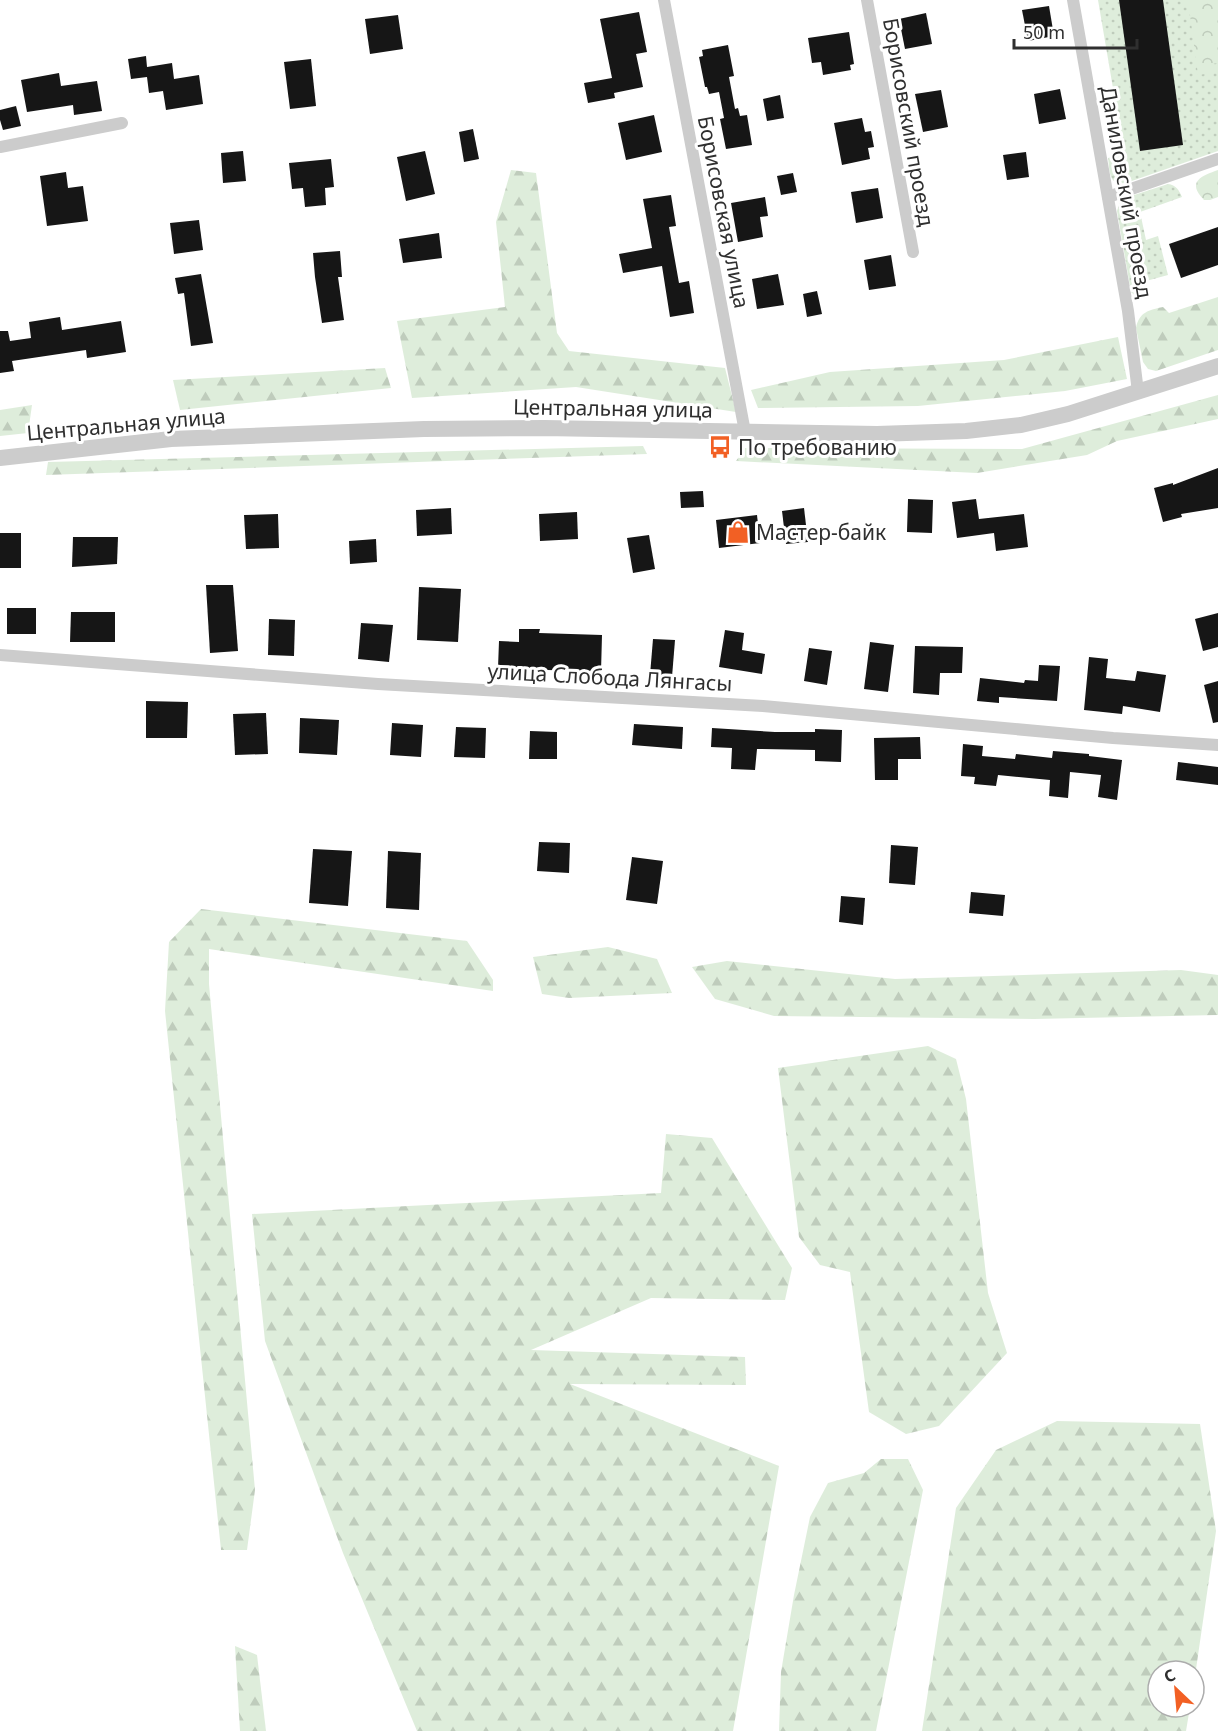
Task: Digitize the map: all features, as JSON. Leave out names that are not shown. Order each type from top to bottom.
[{"type":"street","name":"Борисовская улица","points":[[664,0],[745,432]]},
{"type":"street","name":"Борисовский проезд","points":[[867,0],[913,252]]},
{"type":"street","name":"Даниловский проезд","points":[[1073,0],[1128,311],[1138,392]]},
{"type":"street","points":[[0,147],[122,123]]},
{"type":"street","points":[[1108,197],[1218,159]]},
{"type":"street","name":"Центральная улица","points":[[0,458],[171,439],[414,430],[544,428],[877,434],[966,431],[1021,425],[1068,414],[1218,366]]},
{"type":"street","name":"улица Слобода Лянгасы","points":[[0,655],[389,684],[763,705],[1113,738],[1218,745]]},
{"type":"green space","points":[[1098,0],[1218,0],[1218,151],[1126,183],[1113,180],[1108,158],[1124,153]]},
{"type":"green space","points":[[1188,0],[1218,0],[1218,63],[1211,64],[1212,73],[1198,75]]},
{"type":"green space","points":[[511,170],[536,173],[557,333],[569,351],[725,368],[736,412],[576,387],[412,398],[397,321],[505,307],[496,222]]},
{"type":"green space","points":[[1218,170],[1218,197],[1204,200],[1196,184],[1202,177]]},
{"type":"green space","points":[[1168,184],[1177,188],[1182,197],[1140,212],[1146,240],[1158,236],[1168,275],[1146,281],[1147,293],[1137,297],[1131,292],[1117,211],[1120,202],[1125,198]]},
{"type":"green space","points":[[1218,297],[1218,350],[1156,371],[1148,369],[1143,362],[1136,328],[1142,315],[1163,307],[1169,313]]},
{"type":"green space","points":[[1118,337],[1127,379],[1065,391],[918,406],[758,408],[751,390],[830,372],[1004,360]]},
{"type":"green space","points":[[385,368],[391,388],[180,410],[173,380]]},
{"type":"green space","points":[[1218,395],[1218,419],[1117,441],[1087,455],[977,473],[736,461],[745,448],[1022,449]]},
{"type":"green space","points":[[32,405],[28,433],[0,436],[0,410]]},
{"type":"green space","points":[[643,446],[647,454],[46,475],[48,462]]},
{"type":"green space","points":[[201,909],[467,941],[493,980],[493,991],[209,949],[209,984],[255,1490],[247,1550],[221,1550],[165,1011],[169,942]]},
{"type":"green space","points":[[608,947],[657,959],[672,993],[569,998],[542,994],[533,957]]},
{"type":"green space","points":[[727,961],[895,979],[1181,970],[1218,975],[1218,1015],[1034,1019],[774,1016],[715,999],[692,967]]},
{"type":"green space","points":[[928,1046],[956,1059],[966,1099],[988,1293],[1007,1353],[939,1426],[906,1434],[869,1412],[850,1272],[820,1265],[799,1237],[778,1068]]},
{"type":"green space","points":[[666,1134],[712,1138],[792,1268],[785,1300],[651,1298],[531,1350],[745,1357],[746,1385],[570,1384],[779,1466],[733,1731],[417,1731],[343,1553],[265,1341],[252,1214],[661,1193]]},
{"type":"green space","points":[[1057,1421],[1200,1424],[1216,1531],[1197,1659],[1146,1659],[1146,1719],[1188,1719],[1186,1731],[922,1731],[956,1508],[996,1450]]},
{"type":"green space","points":[[881,1459],[908,1459],[923,1490],[876,1731],[779,1731],[781,1672],[810,1517],[828,1483],[864,1473]]},
{"type":"green space","points":[[235,1646],[257,1655],[266,1731],[240,1731]]},
{"type":"building","points":[[1119,0],[1163,0],[1183,145],[1140,151]]},
{"type":"building","points":[[1049,6],[1054,36],[1028,41],[1022,10]]},
{"type":"building","points":[[639,12],[647,52],[636,54],[643,87],[614,93],[615,98],[588,103],[584,83],[612,78],[600,19]]},
{"type":"building","points":[[926,13],[932,44],[905,49],[899,19]]},
{"type":"building","points":[[398,15],[403,49],[370,54],[365,19]]},
{"type":"building","points":[[849,32],[854,64],[850,65],[851,70],[823,75],[821,62],[812,63],[808,38]]},
{"type":"building","points":[[728,45],[734,76],[729,77],[735,109],[738,108],[740,116],[747,115],[752,145],[726,149],[720,119],[724,118],[719,92],[709,94],[705,87],[699,57],[703,56],[702,50]]},
{"type":"building","points":[[146,56],[147,67],[172,63],[174,79],[199,75],[203,104],[166,110],[163,91],[149,93],[147,77],[131,79],[128,59]]},
{"type":"building","points":[[311,59],[316,106],[290,109],[284,62]]},
{"type":"building","points":[[59,73],[61,86],[97,81],[102,111],[74,115],[73,105],[27,112],[21,80]]},
{"type":"building","points":[[1060,89],[1066,119],[1039,124],[1034,94]]},
{"type":"building","points":[[941,90],[948,127],[923,132],[915,94]]},
{"type":"building","points":[[780,95],[784,118],[767,121],[763,99]]},
{"type":"building","points":[[16,106],[21,126],[3,130],[0,110]]},
{"type":"building","points":[[654,115],[662,152],[626,160],[618,123]]},
{"type":"building","points":[[862,118],[865,132],[871,131],[874,147],[868,148],[870,159],[842,165],[834,123]]},
{"type":"building","points":[[473,129],[479,159],[464,162],[459,132]]},
{"type":"building","points":[[243,151],[246,181],[223,183],[221,153]]},
{"type":"building","points":[[425,151],[435,194],[406,201],[397,157]]},
{"type":"building","points":[[1026,152],[1029,177],[1007,180],[1003,155]]},
{"type":"building","points":[[331,159],[334,187],[325,188],[326,205],[305,207],[303,188],[292,189],[289,163]]},
{"type":"building","points":[[66,172],[68,188],[83,186],[88,221],[47,226],[40,176]]},
{"type":"building","points":[[793,173],[797,192],[781,195],[777,176]]},
{"type":"building","points":[[878,188],[883,218],[856,223],[851,192]]},
{"type":"building","points":[[671,195],[676,226],[669,227],[679,283],[689,281],[694,313],[670,317],[662,266],[623,273],[619,254],[652,248],[643,199]]},
{"type":"building","points":[[765,197],[768,216],[760,217],[763,237],[738,242],[731,203]]},
{"type":"building","points":[[199,220],[203,250],[174,254],[170,223]]},
{"type":"building","points":[[1218,227],[1218,265],[1181,278],[1169,244]]},
{"type":"building","points":[[439,233],[442,258],[403,263],[399,239]]},
{"type":"building","points":[[340,251],[342,277],[338,277],[344,320],[322,323],[313,253]]},
{"type":"building","points":[[891,255],[896,286],[869,290],[864,260]]},
{"type":"building","points":[[201,274],[213,343],[191,346],[184,293],[178,294],[175,278]]},
{"type":"building","points":[[778,274],[784,305],[757,309],[752,279]]},
{"type":"building","points":[[817,291],[822,314],[807,317],[803,294]]},
{"type":"building","points":[[60,317],[62,330],[121,321],[126,352],[87,358],[86,350],[12,361],[14,371],[0,373],[0,331],[8,331],[10,341],[31,338],[29,322]]},
{"type":"building","points":[[1218,468],[1218,508],[1181,514],[1182,517],[1163,522],[1154,488],[1173,483],[1173,485]]},
{"type":"building","points":[[703,491],[704,507],[681,508],[680,492]]},
{"type":"building","points":[[908,499],[933,500],[932,533],[907,532]]},
{"type":"building","points":[[976,499],[979,519],[1024,514],[1028,547],[996,551],[994,533],[957,538],[952,502]]},
{"type":"building","points":[[451,508],[452,534],[417,536],[416,510]]},
{"type":"building","points":[[804,508],[808,542],[786,544],[782,511]]},
{"type":"building","points":[[577,512],[578,539],[540,541],[539,514]]},
{"type":"building","points":[[278,514],[279,548],[246,549],[244,515]]},
{"type":"building","name":"Мастер-байк","points":[[757,515],[760,543],[719,548],[716,520]]},
{"type":"building","points":[[0,533],[21,533],[21,568],[0,568]]},
{"type":"building","points":[[649,535],[655,569],[633,573],[627,538]]},
{"type":"building","points":[[73,537],[118,537],[117,564],[72,567]]},
{"type":"building","points":[[376,539],[377,562],[350,564],[349,541]]},
{"type":"building","points":[[206,585],[233,585],[238,651],[210,653]]},
{"type":"building","points":[[419,587],[461,589],[458,642],[417,640]]},
{"type":"building","points":[[7,608],[36,608],[36,634],[7,634]]},
{"type":"building","points":[[71,612],[115,612],[115,642],[70,642]]},
{"type":"building","points":[[1218,613],[1218,647],[1203,651],[1195,619]]},
{"type":"building","points":[[269,619],[295,620],[294,656],[268,655]]},
{"type":"building","points":[[361,623],[393,625],[389,662],[358,659]]},
{"type":"building","points":[[519,629],[540,629],[539,633],[602,635],[601,672],[498,668],[499,641],[519,642]]},
{"type":"building","points":[[725,630],[744,633],[742,650],[765,654],[762,674],[719,667]]},
{"type":"building","points":[[653,639],[675,640],[672,677],[650,675]]},
{"type":"building","points":[[870,642],[894,645],[888,692],[864,689]]},
{"type":"building","points":[[915,646],[963,647],[962,673],[940,673],[939,695],[913,693]]},
{"type":"building","points":[[809,648],[832,651],[827,685],[804,681]]},
{"type":"building","points":[[1089,657],[1108,659],[1106,678],[1135,681],[1137,671],[1166,675],[1160,712],[1123,706],[1122,714],[1084,710]]},
{"type":"building","points":[[1039,665],[1060,666],[1057,701],[999,697],[999,703],[977,701],[980,678],[1024,683],[1025,680],[1038,681]]},
{"type":"building","points":[[1218,681],[1218,722],[1213,723],[1204,685]]},
{"type":"building","points":[[146,701],[188,702],[187,738],[146,738]]},
{"type":"building","points":[[266,713],[268,754],[235,755],[233,714]]},
{"type":"building","points":[[300,718],[339,720],[337,755],[299,753]]},
{"type":"building","points":[[392,723],[423,725],[421,757],[390,755]]},
{"type":"building","points":[[634,724],[683,727],[682,749],[632,745]]},
{"type":"building","points":[[456,727],[486,728],[485,758],[454,757]]},
{"type":"building","points":[[712,728],[775,732],[815,732],[815,729],[842,730],[841,762],[815,761],[815,750],[757,749],[755,770],[731,769],[732,748],[711,747]]},
{"type":"building","points":[[530,731],[557,732],[557,759],[529,759]]},
{"type":"building","points":[[920,737],[921,759],[898,759],[898,780],[875,780],[874,738]]},
{"type":"building","points":[[963,744],[983,746],[982,756],[1015,759],[1016,754],[1052,758],[1053,751],[1122,760],[1117,800],[1098,797],[1101,775],[1070,772],[1068,798],[1049,796],[1050,780],[998,775],[996,786],[974,784],[975,777],[961,776]]},
{"type":"building","points":[[1178,762],[1218,767],[1218,785],[1176,780]]},
{"type":"building","points":[[539,842],[570,843],[569,873],[537,871]]},
{"type":"building","points":[[891,845],[918,847],[915,885],[889,883]]},
{"type":"building","points":[[313,849],[352,851],[348,906],[309,903]]},
{"type":"building","points":[[388,851],[421,853],[419,910],[386,908]]},
{"type":"building","points":[[632,857],[663,861],[657,904],[626,900]]},
{"type":"building","points":[[971,892],[1005,895],[1003,916],[969,913]]},
{"type":"building","points":[[841,896],[865,898],[863,925],[839,922]]},
{"type":"place","name":"По требованию","points":[[720,447]]},
{"type":"place","name":"Мастер-байк","points":[[738,532]]}]
